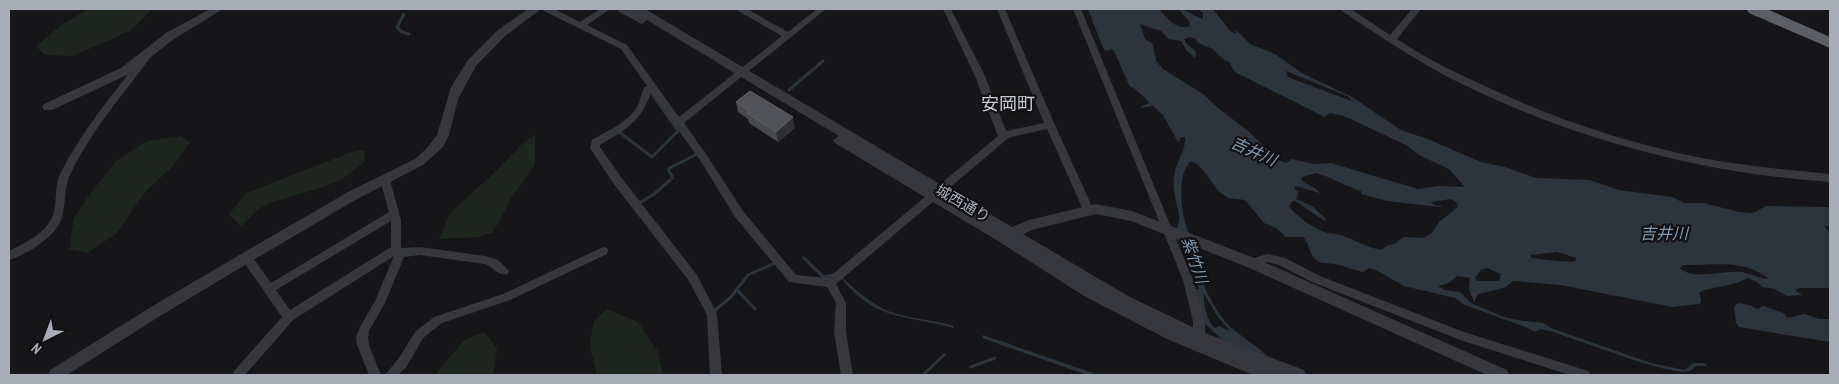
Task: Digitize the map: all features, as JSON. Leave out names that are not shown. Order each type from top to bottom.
[{"type":"highway","points":[[1754,9],[1830,43]]},
{"type":"street","points":[[48,107],[90,89],[124,71],[148,55],[170,36],[218,9]]},
{"type":"street","points":[[55,375],[138,322],[246,258],[356,194],[420,161],[441,141],[447,128],[456,89],[466,72],[496,38],[536,9]]},
{"type":"street","points":[[547,9],[624,47],[679,122],[739,214],[793,278],[830,283],[1003,137],[1008,134],[1050,125]]},
{"type":"street","points":[[580,26],[606,9]]},
{"type":"street","name":"城西通り","points":[[623,9],[738,74],[1008,234],[1089,292],[1172,335],[1222,345],[1296,374]]},
{"type":"street","name":"城西通り","points":[[637,9],[738,74]]},
{"type":"street","points":[[741,9],[787,35]]},
{"type":"street","points":[[679,122],[822,9]]},
{"type":"street","points":[[947,9],[980,76],[1003,137]]},
{"type":"street","points":[[1001,9],[1089,211]]},
{"type":"street","points":[[1077,9],[1170,230],[1188,280],[1199,321],[1199,341]]},
{"type":"street","points":[[1345,9],[1391,40],[1472,84],[1526,108],[1605,135],[1676,156],[1743,168],[1830,178]]},
{"type":"street","points":[[1391,40],[1417,9]]},
{"type":"street","points":[[9,256],[28,246],[54,224],[59,212],[60,193],[64,177],[77,154],[121,89],[148,55]]},
{"type":"street","points":[[654,86],[646,90],[645,100],[634,118],[595,144],[595,148],[617,180],[693,278],[712,315],[716,375]]},
{"type":"street","points":[[375,375],[362,345],[362,338],[364,330],[380,303],[398,251],[394,214],[385,180]]},
{"type":"street","points":[[1008,234],[1029,225],[1096,209],[1132,216],[1252,263],[1502,375]]},
{"type":"street","points":[[269,289],[394,214]]},
{"type":"street","points":[[238,375],[289,317],[398,251],[420,251],[485,260],[504,271]]},
{"type":"street","points":[[391,375],[404,362],[419,335],[438,320],[506,297],[603,251]]},
{"type":"street","points":[[246,258],[289,317]]},
{"type":"street","points":[[1252,263],[1267,258],[1281,261],[1316,279],[1464,336],[1585,375]]},
{"type":"street","points":[[830,283],[841,303],[840,332],[847,375]]},
{"type":"street","name":"城西通り","points":[[1199,341],[1241,364],[1268,375]]},
{"type":"shaded area","points":[[89,9],[152,9],[131,30],[72,56],[45,55],[36,46],[64,23]]},
{"type":"shaded area","points":[[535,135],[535,164],[511,198],[492,233],[478,237],[439,239],[450,213],[495,172],[523,143]]},
{"type":"shaded area","points":[[181,136],[190,143],[173,166],[145,192],[117,233],[87,253],[69,249],[74,218],[116,161],[147,141]]},
{"type":"shaded area","points":[[364,150],[365,162],[341,180],[272,202],[259,209],[241,226],[229,214],[246,193],[352,152]]},
{"type":"shaded area","points":[[607,309],[638,322],[658,352],[663,375],[597,375],[590,347],[593,322]]},
{"type":"shaded area","points":[[484,332],[497,348],[493,375],[437,375],[438,371],[465,340]]},
{"type":"water","points":[[1088,9],[1159,9],[1172,23],[1185,27],[1190,26],[1189,21],[1178,9],[1185,10],[1203,19],[1203,13],[1198,9],[1213,9],[1230,31],[1236,34],[1236,30],[1250,44],[1275,54],[1302,73],[1352,97],[1401,130],[1481,162],[1505,167],[1536,178],[1589,180],[1619,190],[1672,197],[1684,203],[1703,203],[1739,212],[1753,213],[1766,206],[1830,207],[1830,226],[1824,226],[1830,233],[1830,288],[1800,288],[1795,290],[1802,295],[1787,296],[1774,289],[1763,287],[1747,278],[1699,293],[1700,304],[1672,307],[1561,285],[1513,281],[1504,288],[1478,294],[1474,302],[1469,289],[1470,278],[1457,276],[1449,283],[1438,286],[1445,290],[1460,292],[1471,303],[1504,317],[1543,323],[1551,328],[1651,363],[1685,370],[1693,363],[1704,363],[1707,366],[1696,366],[1690,371],[1682,372],[1665,369],[1636,361],[1553,332],[1540,329],[1535,332],[1465,305],[1455,298],[1404,286],[1376,270],[1369,268],[1363,272],[1337,264],[1320,262],[1314,258],[1303,237],[1286,237],[1276,228],[1264,223],[1246,201],[1229,198],[1222,194],[1201,168],[1191,161],[1183,175],[1182,203],[1188,232],[1201,260],[1202,279],[1206,290],[1224,320],[1288,375],[1260,375],[1205,324],[1192,290],[1199,289],[1187,247],[1183,243],[1180,244],[1177,235],[1179,218],[1174,188],[1175,171],[1183,150],[1185,137],[1181,137],[1178,142],[1163,115],[1153,106],[1141,108],[1141,106],[1150,103],[1134,88],[1130,87],[1113,49],[1106,51],[1103,48]],"holes":[[[1140,24],[1161,31],[1169,39],[1181,41],[1186,50],[1195,58],[1196,52],[1184,39],[1189,37],[1196,39],[1198,43],[1213,49],[1229,62],[1235,72],[1324,117],[1330,113],[1344,116],[1406,145],[1419,155],[1449,169],[1465,187],[1438,186],[1418,189],[1331,163],[1314,164],[1292,159],[1286,163],[1280,161],[1248,131],[1203,94],[1163,69],[1156,61],[1153,44],[1145,39]],[[1286,71],[1347,96],[1354,102],[1287,76]],[[1316,173],[1361,191],[1361,194],[1387,201],[1440,207],[1442,206],[1434,205],[1431,202],[1451,199],[1457,203],[1458,207],[1439,222],[1432,233],[1424,238],[1403,237],[1395,244],[1388,245],[1381,250],[1366,246],[1342,235],[1323,231],[1312,226],[1296,214],[1289,206],[1295,201],[1325,221],[1326,219],[1312,206],[1296,199],[1299,192],[1294,188],[1295,186],[1320,193],[1301,179]],[[1557,252],[1576,258],[1575,261],[1564,262],[1532,258],[1530,255]],[[1727,264],[1749,268],[1769,279],[1742,272],[1700,274],[1685,272],[1680,268],[1682,265]],[[1487,268],[1501,274],[1499,281],[1477,281],[1475,278],[1481,270]],[[1204,294],[1218,317],[1230,331],[1219,326],[1215,328],[1212,325],[1204,303]]]},
{"type":"water","points":[[804,256],[824,275],[837,273],[865,297],[888,311],[954,326],[953,328],[906,318],[879,309],[854,292],[841,278],[824,280],[801,257]]},
{"type":"water","points":[[1738,303],[1750,305],[1757,309],[1763,306],[1784,313],[1787,318],[1804,314],[1820,319],[1830,319],[1830,342],[1739,327],[1736,323],[1734,307]]},
{"type":"water","points":[[983,335],[1099,375],[1087,375],[982,338]]},
{"type":"building","points":[[750,91],[793,117],[776,132],[747,113],[750,111],[736,102]]},
{"type":"waterway","points":[[404,14],[397,27],[402,32],[409,34]]},
{"type":"waterway","points":[[789,90],[823,61]]},
{"type":"waterway","points":[[618,131],[652,157],[678,131],[650,91]]},
{"type":"waterway","points":[[673,178],[668,169],[695,155]]},
{"type":"waterway","points":[[638,204],[654,194],[670,180]]},
{"type":"waterway","points":[[714,311],[731,297],[748,275],[775,263]]},
{"type":"waterway","points":[[737,290],[755,309]]},
{"type":"waterway","points":[[923,375],[945,354]]},
{"type":"waterway","points":[[971,367],[995,358]]},
{"type":"district","name":"安岡町","points":[[1008,103]]},
{"type":"water label","name":"吉井川","points":[[1254,151]]},
{"type":"water label","name":"吉井川","points":[[1664,233]]},
{"type":"water label","name":"紫竹川","points":[[1195,260]]}]
